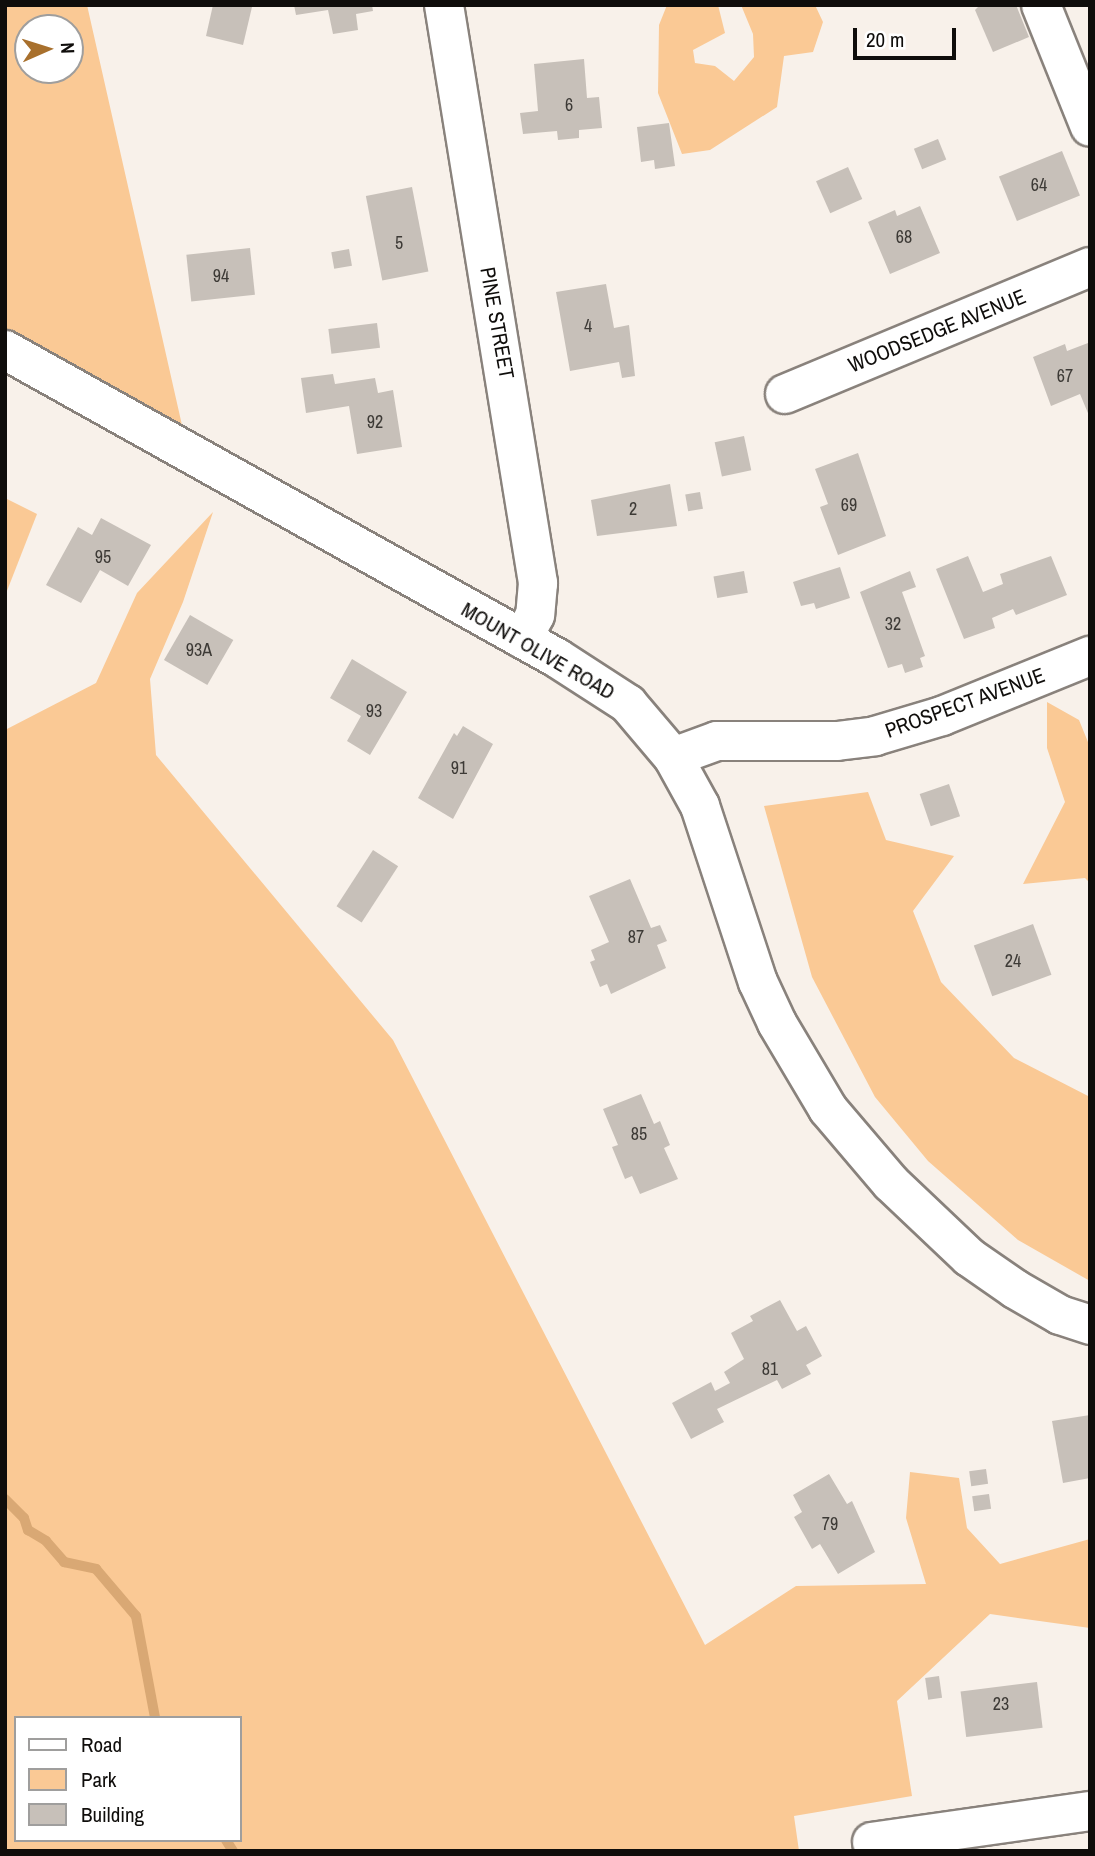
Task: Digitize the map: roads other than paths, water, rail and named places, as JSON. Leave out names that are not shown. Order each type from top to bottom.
[{"type":"street","name":"PINE STREET","points":[[444,5],[538,583],[535,615],[522,639]]},
{"type":"street","points":[[1041,5],[1090,127]]},
{"type":"street","name":"WOODSEDGE AVENUE","points":[[785,394],[1090,267]]},
{"type":"street","name":"MOUNT OLIVE ROAD","points":[[5,351],[522,639],[617,695],[649,725],[673,757],[712,839],[758,982],[828,1109],[891,1183],[968,1257],[1026,1296],[1090,1325]]},
{"type":"street","name":"PROSPECT AVENUE","points":[[673,757],[717,741],[837,741],[875,736],[943,716],[1090,656]]},
{"type":"street","points":[[872,1842],[1090,1811]]},
{"type":"waterway","points":[[5,1499],[24,1518],[28,1530],[46,1541],[64,1562],[96,1569],[136,1616],[155,1716]]},
{"type":"waterway","points":[[227,1842],[233,1851]]}]
